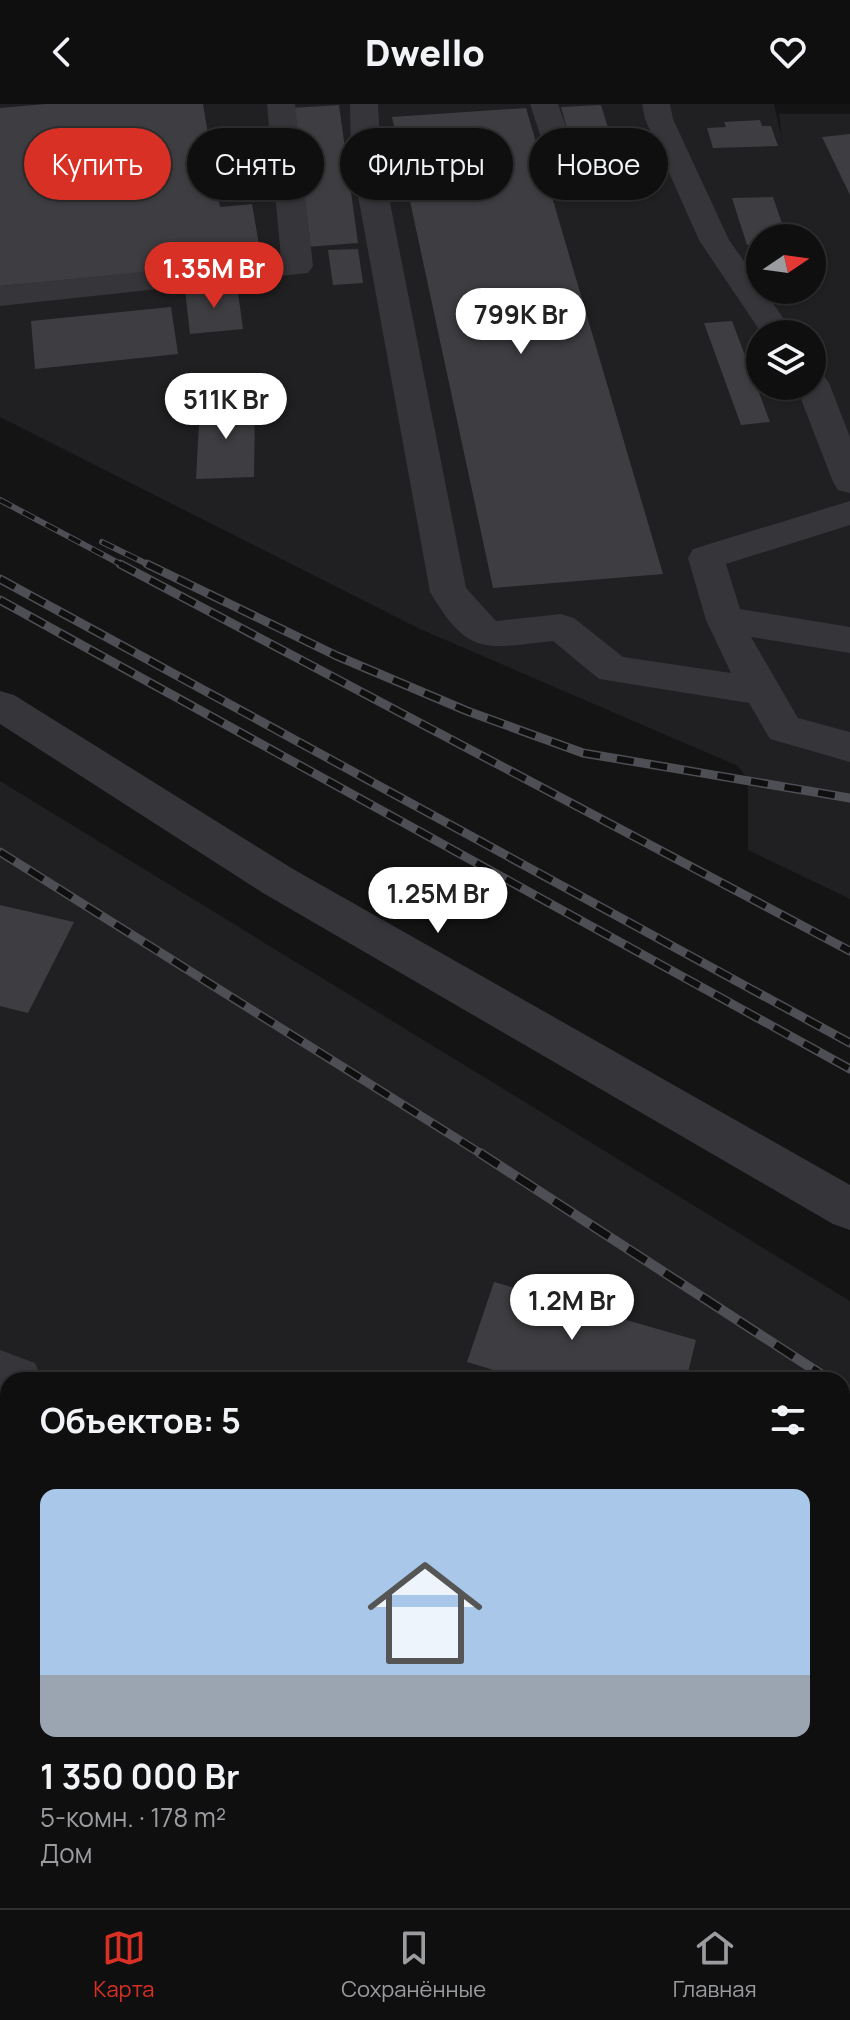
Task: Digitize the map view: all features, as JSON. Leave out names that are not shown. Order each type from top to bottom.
[{"type":"street","points":[[0,296],[297,266],[281,104]]},
{"type":"street","points":[[364,104],[368,172],[448,592],[487,635],[561,627],[613,669],[761,691]]},
{"type":"street","points":[[544,104],[552,128]]},
{"type":"street","points":[[656,104],[659,119],[714,240],[746,264]]},
{"type":"street","points":[[819,400],[850,482]]},
{"type":"street","points":[[850,513],[706,558],[725,620],[784,729],[850,747]]},
{"type":"street","points":[[725,620],[850,640]]},
{"type":"street","points":[[0,705],[278,881],[850,1209]]},
{"type":"shaded area","points":[[0,104],[774,104],[782,139],[779,114],[850,114],[850,899],[748,850],[748,780],[738,766],[420,629],[0,417]]},
{"type":"shaded area","points":[[0,781],[850,1301],[850,1372],[0,1372]]},
{"type":"building","points":[[46,104],[203,104],[207,128],[187,128],[187,200],[219,200],[220,207],[252,204],[262,262],[0,286],[0,108]]},
{"type":"building","points":[[339,105],[342,128],[340,200],[352,200],[358,243],[306,247],[301,200],[324,200],[324,128],[293,128],[291,108]]},
{"type":"building","points":[[601,105],[608,128],[567,128],[561,107]]},
{"type":"building","points":[[526,108],[532,128],[529,128],[529,200],[553,200],[663,574],[493,588],[410,200],[513,200],[513,128],[394,128],[392,117]]},
{"type":"building","points":[[760,120],[762,126],[771,126],[778,146],[713,148],[707,128],[726,127],[724,122]]},
{"type":"building","points":[[850,134],[850,195],[822,137]]},
{"type":"building","points":[[773,197],[782,224],[746,224],[746,242],[732,198]]},
{"type":"building","points":[[358,249],[363,283],[333,285],[328,250]]},
{"type":"building","points":[[237,285],[243,329],[190,334],[185,290]]},
{"type":"building","points":[[171,307],[178,354],[35,369],[31,321]]},
{"type":"building","points":[[732,321],[746,358],[746,400],[762,400],[770,422],[741,425],[704,323]]},
{"type":"building","points":[[255,403],[254,477],[196,479],[200,405]]},
{"type":"building","points":[[0,905],[74,922],[28,1013],[0,1006]]},
{"type":"building","points":[[494,1282],[696,1340],[688,1372],[500,1372],[467,1362]]},
{"type":"railway","points":[[0,500],[124,566]]},
{"type":"railway","points":[[102,542],[151,566]]},
{"type":"railway","points":[[120,564],[850,951]]},
{"type":"railway","points":[[147,564],[337,656],[467,711],[583,753],[850,798]]},
{"type":"railway","points":[[0,579],[850,1043]]},
{"type":"railway","points":[[0,600],[850,1069]]},
{"type":"railway","points":[[0,852],[483,1155]]},
{"type":"railway","points":[[480,1153],[818,1372]]}]
